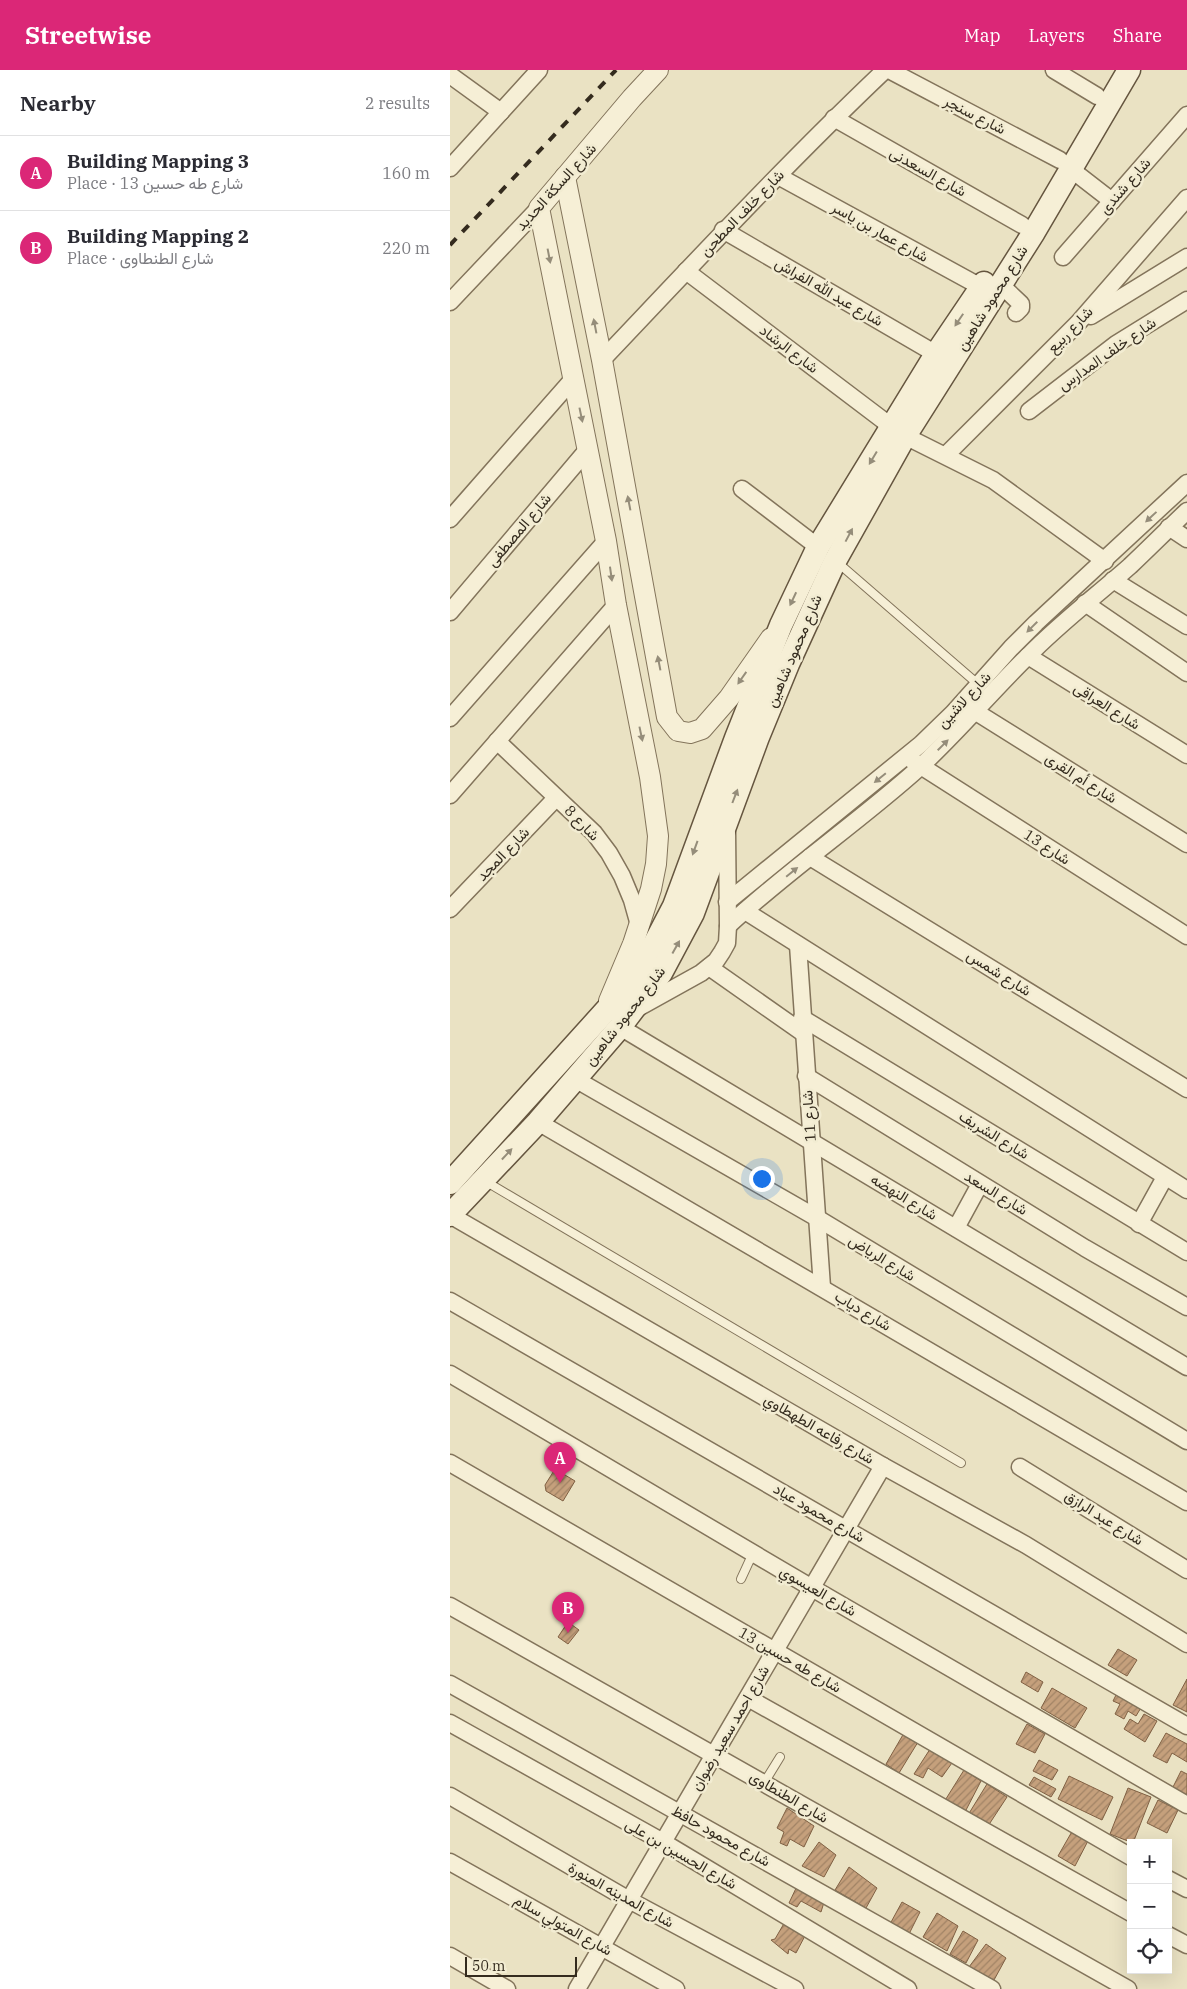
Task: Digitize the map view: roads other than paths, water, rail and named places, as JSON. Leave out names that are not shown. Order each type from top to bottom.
[{"type":"main road","name":"شارع محمود شاهين","points":[[898,431],[936,354],[991,286],[1022,225],[1066,165],[1097,96],[1113,70]]},
{"type":"main road","name":"شارع محمود شاهين","points":[[450,1215],[538,1122],[575,1079],[618,1018],[636,974],[674,906],[736,738],[781,625],[827,554],[898,431],[1066,165],[1129,70]]},
{"type":"main road","name":"شارع محمود شاهين","points":[[450,1183],[618,1018],[661,973],[678,944],[704,887],[727,820],[788,664],[827,554]]},
{"type":"street","points":[[450,168],[540,70]]},
{"type":"street","name":"شارع السكة الحديد","points":[[450,302],[539,208],[658,70]]},
{"type":"street","name":"شارع خلف المطحن","points":[[602,360],[723,230],[834,118],[887,70]]},
{"type":"street","name":"شارع سنجر","points":[[887,70],[1066,165],[1112,201]]},
{"type":"street","points":[[1054,70],[1097,96]]},
{"type":"street","points":[[450,75],[502,112]]},
{"type":"street","name":"شارع شندى","points":[[1063,257],[1187,115]]},
{"type":"street","name":"شارع السعدنى","points":[[834,118],[1022,225]]},
{"type":"street","name":"شارع عمار بن ياسر","points":[[778,176],[991,286],[1021,304],[1016,313]]},
{"type":"street","points":[[566,177],[602,360],[667,716],[678,732],[690,733],[702,729],[729,698],[781,625]]},
{"type":"street","name":"شارع ربيع","points":[[946,455],[1078,323],[1187,198]]},
{"type":"street","points":[[539,208],[606,541],[616,605],[650,777],[658,836],[656,864],[651,889],[639,925],[618,1018]]},
{"type":"street","name":"شارع عبد الله الفراش","points":[[723,230],[936,354]]},
{"type":"street","points":[[1078,323],[1187,257]]},
{"type":"street","name":"شارع الرشاد","points":[[686,271],[898,431],[970,467],[1015,495],[1105,561]]},
{"type":"street","name":"شارع خلف المدارس","points":[[1029,411],[1116,344],[1187,300]]},
{"type":"street","points":[[450,519],[573,379]]},
{"type":"street","name":"شارع المصطفى","points":[[450,612],[588,449]]},
{"type":"street","name":"شارع لاشين","points":[[728,926],[744,911],[759,887],[937,730],[1011,648],[1187,483]]},
{"type":"street","points":[[742,489],[827,554]]},
{"type":"street","name":"شارع لاشين","points":[[727,902],[759,887],[810,857],[892,792],[976,712],[1028,656],[1065,620],[1113,580],[1187,511]]},
{"type":"street","points":[[1169,527],[1187,539]]},
{"type":"street","points":[[450,718],[606,541]]},
{"type":"street","points":[[1113,580],[1187,626]]},
{"type":"street","points":[[1085,603],[1187,673]]},
{"type":"street","points":[[450,795],[616,605]]},
{"type":"street","points":[[1053,607],[1065,620]]},
{"type":"street","name":"شارع العراقى","points":[[1028,656],[1187,755]]},
{"type":"street","name":"شارع أم القرى","points":[[976,712],[1187,844]]},
{"type":"street","name":"شارع 8","points":[[497,741],[594,833],[609,853],[629,892],[639,925]]},
{"type":"street","name":"شارع 13","points":[[907,756],[1187,936]]},
{"type":"street","name":"شارع المجد","points":[[450,910],[556,798]]},
{"type":"street","points":[[618,1018],[709,968],[727,943],[727,820]]},
{"type":"street","name":"شارع شمس","points":[[810,857],[1187,1089]]},
{"type":"street","points":[[744,911],[1187,1190]]},
{"type":"street","name":"شارع 11","points":[[798,945],[822,1287]]},
{"type":"street","name":"شارع الشريف","points":[[709,968],[803,1026],[1187,1252]]},
{"type":"street","name":"شارع النهضه","points":[[618,1018],[811,1141],[1187,1367]]},
{"type":"street","name":"شارع السعد","points":[[806,1076],[980,1184],[1187,1307]]},
{"type":"street","name":"شارع الرياض","points":[[575,1079],[817,1218],[1187,1441]]},
{"type":"street","name":"شارع دياب","points":[[538,1122],[1187,1502]]},
{"type":"street","points":[[1140,1224],[1165,1177]]},
{"type":"street","points":[[956,1228],[980,1184]]},
{"type":"street","name":"شارع رفاعه الطهطاوي","points":[[450,1215],[883,1466],[1026,1546],[1187,1644]]},
{"type":"street","name":"شارع محمود عياد","points":[[450,1301],[1187,1726]]},
{"type":"street","name":"شارع العيسوي","points":[[450,1374],[812,1588],[1187,1805]]},
{"type":"street","name":"شارع طه حسين 13","points":[[450,1463],[1127,1855]]},
{"type":"street","name":"شارع احمد سعيد رضوان","points":[[576,1989],[883,1466]]},
{"type":"street","name":"شارع عبد الرازق","points":[[1020,1467],[1187,1570]]},
{"type":"street","name":"شارع الطنطاوى","points":[[450,1606],[1128,1989]]},
{"type":"street","name":"شارع محمود حافظ","points":[[450,1684],[992,1989]]},
{"type":"street","points":[[748,1698],[1127,1912]]},
{"type":"street","name":"شارع الحسين بن على","points":[[450,1723],[663,1842],[908,1989]]},
{"type":"street","name":"شارع المدينه المنورة","points":[[450,1796],[629,1900],[795,1989]]},
{"type":"street","name":"شارع المتولي سلام","points":[[450,1862],[676,1989]]},
{"type":"street","points":[[1172,1880],[1187,1889]]},
{"type":"street","points":[[1172,1937],[1187,1945]]},
{"type":"street","points":[[450,1956],[507,1989]]},
{"type":"lane","points":[[827,554],[979,685]]},
{"type":"lane","points":[[484,1180],[961,1463]]},
{"type":"lane","points":[[741,1579],[753,1553]]},
{"type":"lane","points":[[764,1784],[780,1757]]},
{"type":"railway","points":[[450,245],[616,70]]},
{"type":"place","name":"Building Mapping 3","points":[[560,1483]]},
{"type":"place","name":"Building Mapping 2","points":[[568,1633]]}]
